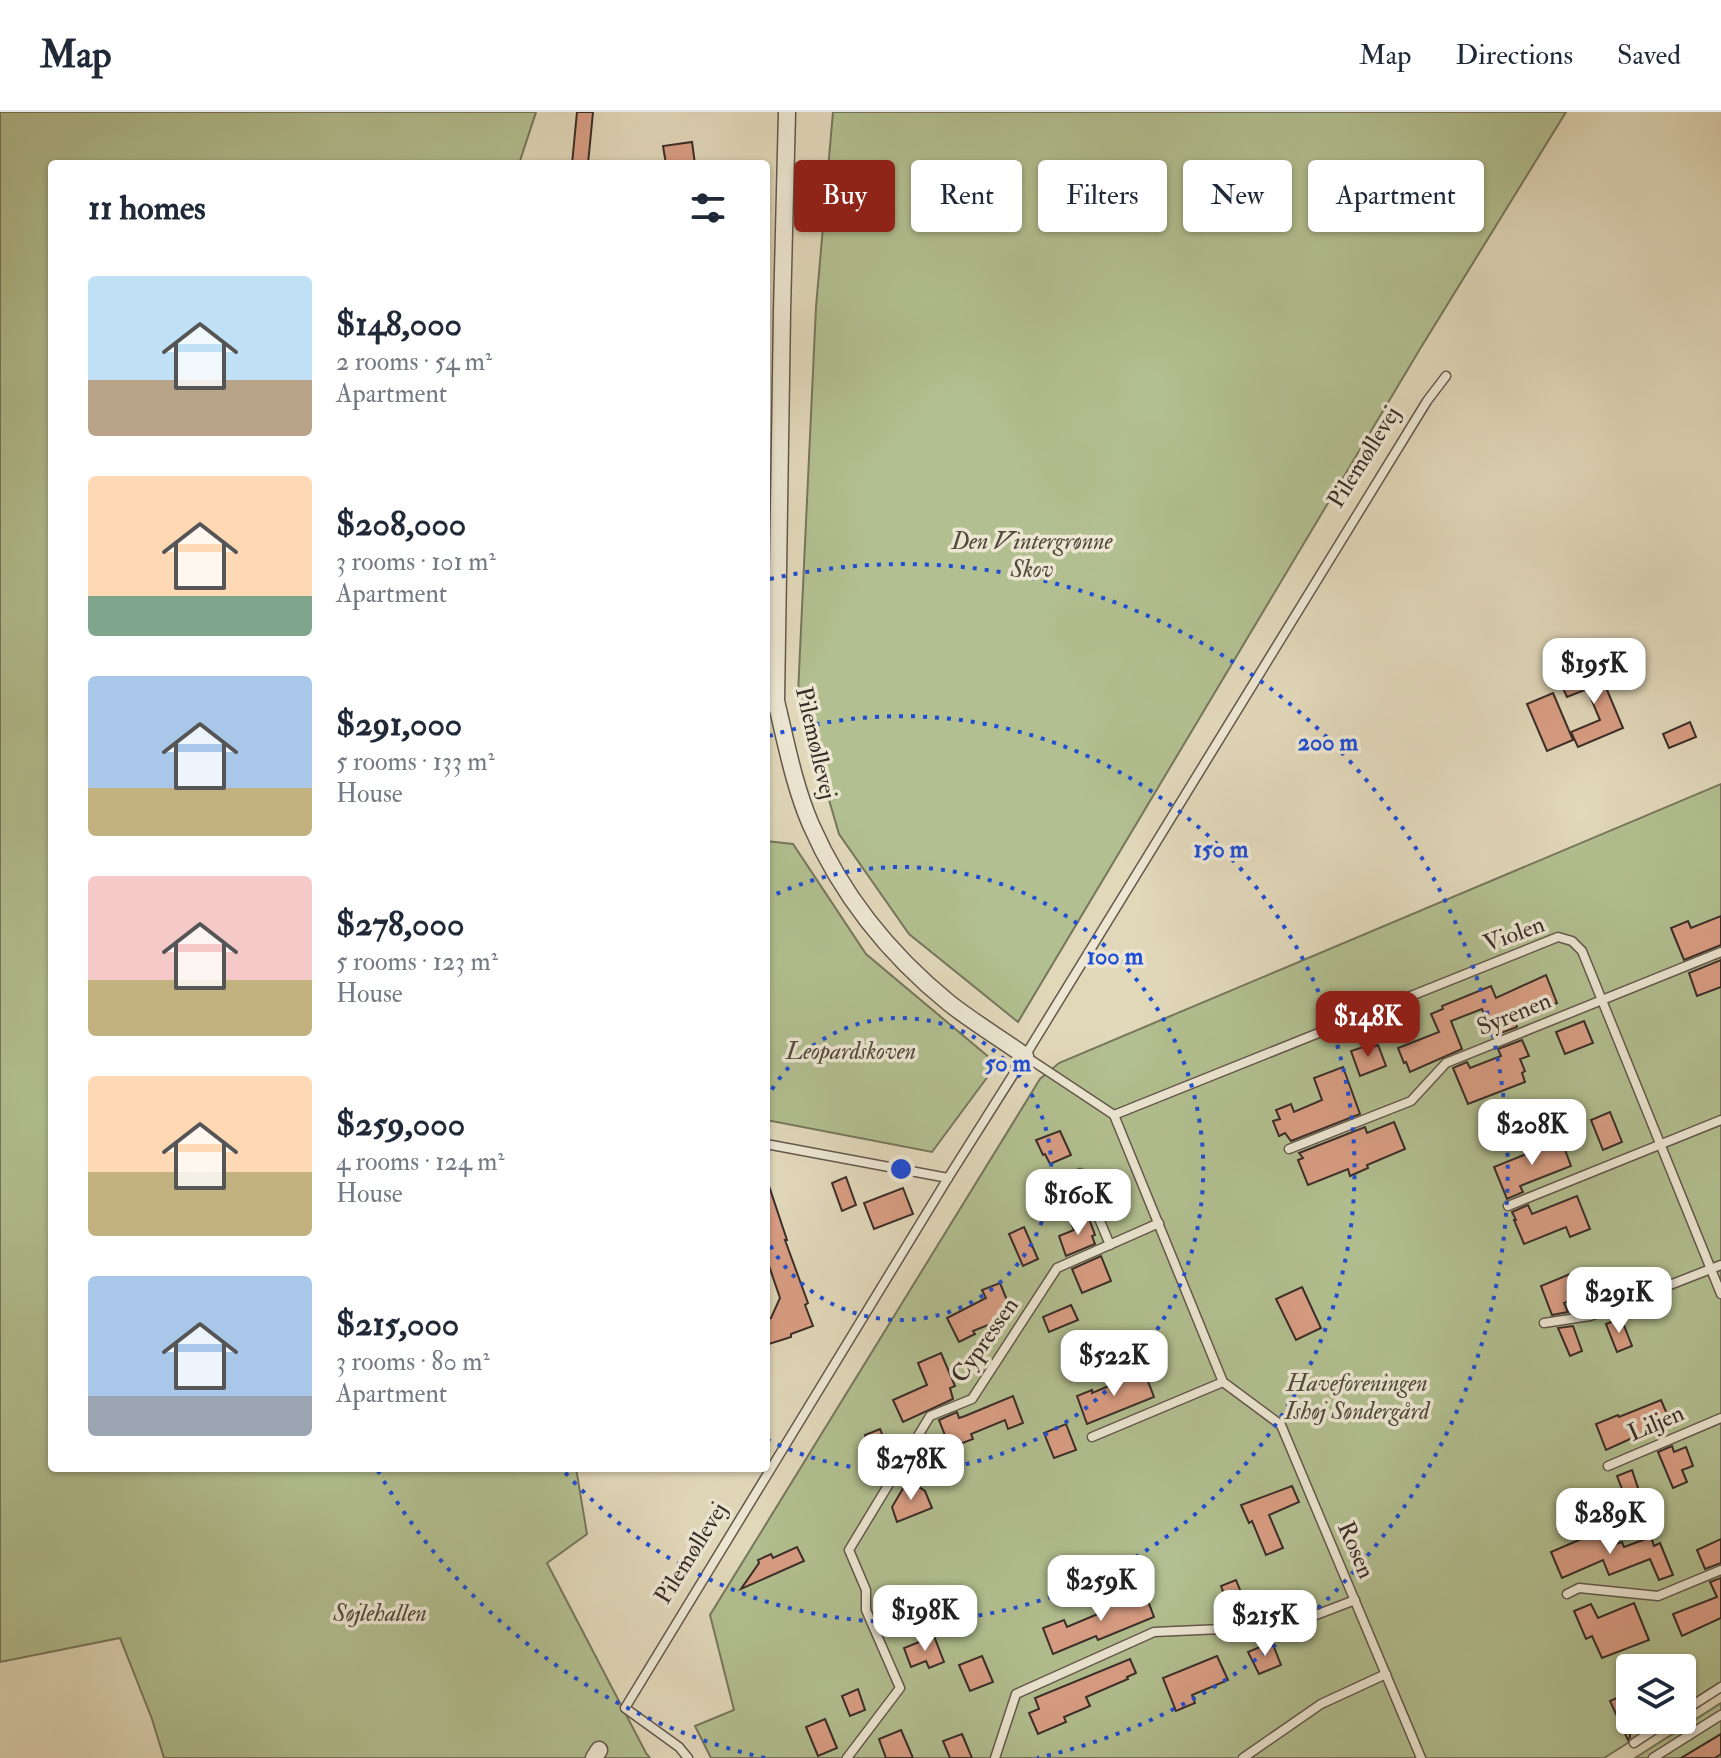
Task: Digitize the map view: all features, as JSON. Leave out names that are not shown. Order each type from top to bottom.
[{"type":"street","name":"Pilemøllevej","points":[[787,112],[776,701],[790,761],[810,823],[836,875],[864,917],[901,960],[951,1004],[1025,1056]]},
{"type":"lane","name":"Pilemøllevej","points":[[770,1470],[1427,401],[1446,376]]},
{"type":"lane","name":"Violen","points":[[1114,1115],[1558,937],[1572,941],[1582,951],[1603,1000],[1721,1294]]},
{"type":"lane","name":"Syrenen","points":[[1289,1149],[1411,1101],[1446,1063],[1721,952]]},
{"type":"lane","points":[[1025,1056],[1114,1115],[1223,1382],[1092,1437]]},
{"type":"lane","points":[[1508,1206],[1721,1120]]},
{"type":"lane","points":[[770,1145],[948,1178]]},
{"type":"lane","points":[[1080,1173],[1110,1245]]},
{"type":"lane","name":"Cypressen","points":[[847,1758],[900,1688],[866,1610],[866,1590],[849,1550],[930,1416],[972,1399],[1057,1268],[1159,1223]]},
{"type":"lane","points":[[1544,1323],[1590,1316],[1721,1265]]},
{"type":"lane","name":"Rosen","points":[[1223,1382],[1281,1425],[1421,1758]]},
{"type":"lane","name":"Liljen","points":[[1608,1466],[1721,1418]]},
{"type":"lane","name":"Pilemøllevej","points":[[688,1758],[679,1747],[625,1708],[769,1472]]},
{"type":"lane","points":[[1567,1594],[1579,1588],[1658,1596],[1721,1570]]},
{"type":"lane","points":[[995,1758],[1016,1694],[1154,1632],[1287,1626],[1355,1600]]},
{"type":"lane","points":[[1243,1758],[1321,1704],[1386,1674]]},
{"type":"lane","points":[[1696,1703],[1721,1687]]},
{"type":"lane","points":[[1653,1758],[1721,1715]]},
{"type":"lane","points":[[1634,1743],[1648,1734]]},
{"type":"green space","name":"Søjlehallen","points":[[0,112],[536,112],[520,160],[48,160],[48,1472],[577,1472],[587,1534],[547,1563],[650,1758],[164,1758],[120,1638],[0,1662]]},
{"type":"green space","name":"Den Vintergrønne Skov","points":[[833,112],[1566,112],[1420,349],[1018,1022],[909,934],[839,834],[798,694],[816,307],[823,232],[895,232],[895,160],[829,160]]},
{"type":"green space","name":"Haveforeningen Ishøj Søndergård","points":[[1721,784],[1721,1684],[1696,1700],[1696,1654],[1616,1654],[1616,1734],[1642,1734],[1604,1758],[711,1758],[695,1726],[734,1710],[710,1615],[1040,1079],[1059,1063]]},
{"type":"green space","name":"Leopardskoven","points":[[770,841],[793,844],[866,954],[997,1064],[932,1152],[770,1121]]},
{"type":"green space","points":[[1721,1703],[1721,1758],[1635,1758],[1673,1734],[1696,1734],[1696,1719]]},
{"type":"building","points":[[577,112],[593,112],[588,160],[572,160]]},
{"type":"building","points":[[692,142],[694,160],[665,160],[663,146]]},
{"type":"building","points":[[1597,666],[1623,728],[1578,747],[1571,732],[1600,720],[1587,689],[1567,697],[1560,682]]},
{"type":"building","points":[[1553,693],[1573,740],[1547,751],[1527,704]]},
{"type":"building","points":[[1690,722],[1696,737],[1669,748],[1663,734]]},
{"type":"building","points":[[1721,916],[1721,945],[1684,960],[1671,928],[1688,921],[1691,928]]},
{"type":"building","points":[[1721,960],[1721,987],[1697,996],[1689,973]]},
{"type":"building","points":[[1546,975],[1557,1003],[1515,1021],[1517,1027],[1493,1036],[1482,1009],[1451,1021],[1462,1049],[1410,1072],[1404,1063],[1398,1048],[1439,1032],[1431,1014],[1443,1009],[1442,1006],[1491,986],[1496,998]]},
{"type":"building","points":[[1584,1021],[1593,1043],[1565,1054],[1556,1032]]},
{"type":"building","points":[[1522,1040],[1529,1056],[1520,1059],[1525,1082],[1468,1104],[1453,1068],[1467,1062],[1470,1068],[1501,1056],[1498,1049]]},
{"type":"building","points":[[1369,1045],[1370,1048],[1378,1045],[1386,1066],[1360,1076],[1351,1051]]},
{"type":"building","points":[[1343,1067],[1360,1114],[1291,1141],[1285,1133],[1279,1136],[1273,1121],[1280,1119],[1276,1110],[1291,1104],[1294,1112],[1322,1100],[1314,1078]]},
{"type":"building","points":[[1610,1112],[1622,1142],[1603,1150],[1591,1120]]},
{"type":"building","points":[[1394,1122],[1405,1149],[1350,1176],[1348,1169],[1308,1185],[1298,1160],[1303,1158],[1299,1153],[1365,1127],[1367,1133]]},
{"type":"building","points":[[1060,1131],[1071,1155],[1050,1164],[1036,1140]]},
{"type":"building","points":[[1549,1139],[1551,1143],[1561,1139],[1571,1166],[1520,1186],[1523,1192],[1507,1199],[1494,1167],[1536,1150],[1534,1145]]},
{"type":"building","points":[[846,1177],[856,1205],[842,1211],[832,1183]]},
{"type":"building","points":[[903,1188],[913,1214],[874,1229],[864,1203]]},
{"type":"building","points":[[770,1189],[813,1326],[770,1344],[770,1318],[780,1298],[770,1269]]},
{"type":"building","points":[[1577,1196],[1590,1229],[1570,1237],[1566,1227],[1524,1244],[1512,1212],[1528,1205],[1532,1214]]},
{"type":"building","points":[[1088,1216],[1095,1244],[1066,1256],[1059,1236],[1074,1230],[1071,1223]]},
{"type":"building","points":[[1024,1227],[1038,1259],[1023,1266],[1009,1234]]},
{"type":"building","points":[[1101,1256],[1111,1281],[1082,1293],[1072,1269]]},
{"type":"building","points":[[1570,1274],[1579,1297],[1564,1303],[1568,1312],[1552,1315],[1541,1286]]},
{"type":"building","points":[[1000,1283],[1013,1315],[973,1331],[975,1334],[959,1342],[947,1318],[986,1298],[982,1290]]},
{"type":"building","points":[[1302,1287],[1321,1328],[1296,1340],[1276,1299]]},
{"type":"building","points":[[1071,1305],[1078,1320],[1049,1332],[1043,1317]]},
{"type":"building","points":[[1621,1318],[1632,1346],[1617,1352],[1606,1324]]},
{"type":"building","points":[[1573,1326],[1582,1351],[1570,1356],[1558,1328]]},
{"type":"building","points":[[941,1353],[955,1386],[950,1388],[953,1399],[903,1422],[893,1400],[927,1385],[918,1363]]},
{"type":"building","points":[[1146,1376],[1154,1397],[1087,1424],[1077,1396],[1128,1378],[1136,1380]]},
{"type":"building","points":[[1013,1396],[1023,1423],[1008,1429],[1005,1420],[971,1434],[973,1439],[950,1448],[939,1420],[957,1412],[959,1418]]},
{"type":"building","points":[[1661,1400],[1670,1421],[1606,1450],[1596,1424]]},
{"type":"building","points":[[1066,1424],[1076,1450],[1054,1458],[1044,1433]]},
{"type":"building","points":[[880,1429],[891,1456],[873,1464],[863,1441],[866,1440],[865,1435]]},
{"type":"building","points":[[1672,1446],[1674,1452],[1686,1447],[1693,1466],[1682,1470],[1687,1482],[1673,1488],[1658,1452]]},
{"type":"building","points":[[1632,1470],[1640,1494],[1626,1499],[1617,1476]]},
{"type":"building","points":[[908,1480],[925,1491],[932,1508],[897,1522],[892,1507]]},
{"type":"building","points":[[1292,1486],[1299,1502],[1269,1515],[1283,1548],[1266,1555],[1252,1521],[1249,1523],[1241,1505]]},
{"type":"building","points":[[1600,1531],[1602,1539],[1606,1537],[1609,1546],[1622,1542],[1624,1547],[1651,1537],[1654,1546],[1660,1543],[1673,1575],[1659,1580],[1650,1559],[1609,1575],[1603,1560],[1562,1578],[1551,1552]]},
{"type":"building","points":[[1721,1539],[1721,1563],[1705,1569],[1697,1550]]},
{"type":"building","points":[[797,1547],[804,1561],[741,1589],[758,1560],[771,1554],[773,1558]]},
{"type":"building","points":[[1721,1578],[1721,1618],[1682,1636],[1673,1614],[1717,1597],[1710,1582]]},
{"type":"building","points":[[1236,1580],[1242,1595],[1227,1602],[1221,1586]]},
{"type":"building","points":[[1141,1591],[1154,1617],[1053,1654],[1043,1628],[1064,1620],[1067,1627]]},
{"type":"building","points":[[1634,1603],[1649,1640],[1602,1658],[1592,1636],[1586,1639],[1574,1611],[1591,1604],[1598,1618]]},
{"type":"building","points":[[934,1636],[944,1662],[929,1668],[926,1661],[911,1667],[904,1648]]},
{"type":"building","points":[[1272,1642],[1281,1665],[1259,1674],[1248,1652]]},
{"type":"building","points":[[982,1656],[993,1682],[970,1691],[959,1665]]},
{"type":"building","points":[[1217,1656],[1228,1680],[1192,1695],[1195,1703],[1176,1711],[1163,1678]]},
{"type":"building","points":[[1130,1659],[1136,1673],[1086,1697],[1090,1706],[1064,1717],[1066,1722],[1038,1734],[1029,1713],[1039,1709],[1035,1698]]},
{"type":"building","points":[[858,1689],[865,1710],[850,1716],[842,1696]]},
{"type":"building","points":[[1616,1698],[1616,1714],[1610,1701]]},
{"type":"building","points":[[825,1719],[837,1748],[818,1756],[806,1727]]},
{"type":"building","points":[[901,1730],[913,1758],[886,1758],[879,1739]]},
{"type":"building","points":[[962,1734],[972,1758],[950,1758],[943,1741]]},
{"type":"building","points":[[1721,1734],[1721,1754],[1715,1758],[1681,1758]]}]
